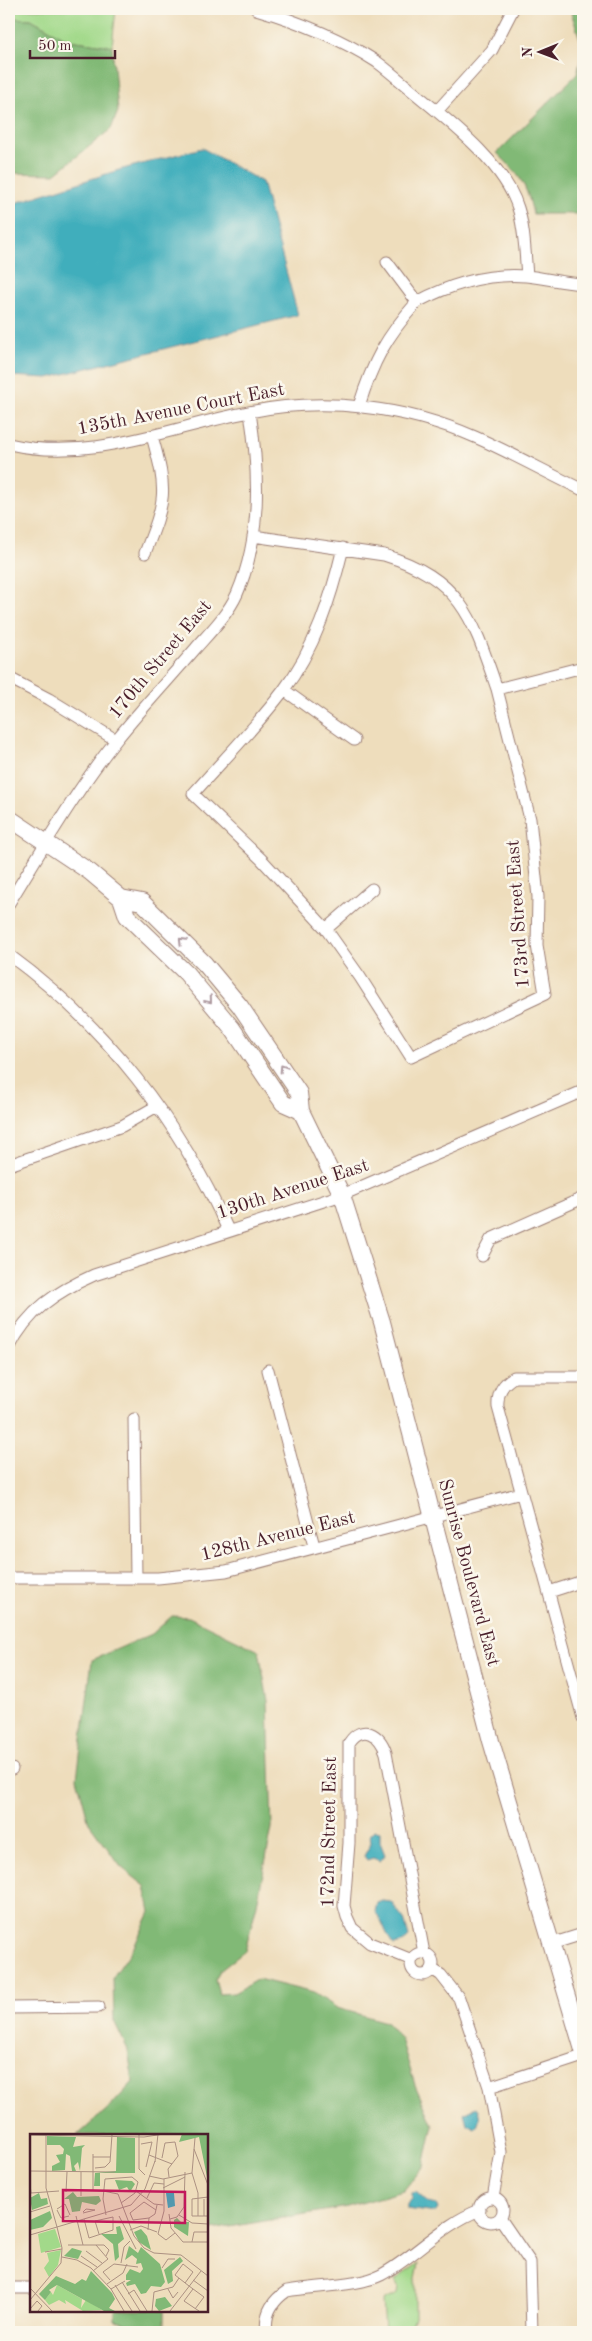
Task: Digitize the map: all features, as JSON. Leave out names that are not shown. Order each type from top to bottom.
[{"type":"street","points":[[256,9],[286,18],[334,39],[377,62],[437,111],[477,148],[500,174],[518,207],[524,239],[527,276]]},
{"type":"street","points":[[437,111],[492,50],[513,9]]},
{"type":"street","points":[[387,262],[417,302]]},
{"type":"street","points":[[359,406],[369,374],[382,346],[417,302],[436,292],[465,282],[495,276],[527,276],[556,282],[583,284]]},
{"type":"street","name":"135th Avenue Court East","points":[[9,444],[49,450],[93,448],[250,412],[302,404],[359,406],[432,421],[474,436],[583,490]]},
{"type":"street","name":"170th Street East","points":[[9,903],[47,841],[116,740],[221,619],[236,594],[253,536],[258,497],[256,458],[250,412]]},
{"type":"street","points":[[145,553],[162,509],[164,492],[163,473],[152,436]]},
{"type":"street","points":[[253,536],[384,555],[400,560],[444,585],[464,608],[477,632],[497,689],[583,667]]},
{"type":"street","points":[[343,548],[333,591],[313,641],[284,690],[193,794],[261,860],[326,929],[372,889]]},
{"type":"street","points":[[9,678],[49,699],[116,740]]},
{"type":"street","name":"173rd Street East","points":[[326,929],[360,977],[411,1056],[545,994],[537,945],[538,897],[530,819],[497,689]]},
{"type":"street","points":[[284,690],[354,740]]},
{"type":"street","name":"Sunrise Boulevard East","points":[[9,818],[47,841],[90,872],[121,898],[142,902],[204,964],[266,1041],[299,1093],[301,1111],[342,1195],[382,1322],[492,1741],[583,2050]]},
{"type":"street","points":[[9,956],[31,972],[84,1020],[122,1060],[186,1148],[205,1181],[228,1230]]},
{"type":"street","name":"130th Avenue East","points":[[9,1348],[21,1326],[33,1311],[65,1288],[94,1274],[342,1195],[583,1091]]},
{"type":"street","points":[[9,1165],[122,1126],[157,1106]]},
{"type":"street","points":[[482,1256],[491,1239],[583,1198]]},
{"type":"street","points":[[268,1370],[314,1546]]},
{"type":"street","points":[[583,1377],[514,1377],[500,1390],[497,1399],[583,1718]]},
{"type":"street","points":[[134,1419],[136,1578]]},
{"type":"street","name":"128th Avenue East","points":[[9,1578],[136,1578],[201,1575],[226,1571],[314,1546],[522,1493]]},
{"type":"street","points":[[549,1592],[583,1581]]},
{"type":"street","name":"172nd Street East","points":[[412,1960],[370,1943],[360,1936],[352,1928],[344,1906],[349,1842],[349,1743],[354,1736],[360,1733],[374,1735],[384,1746],[424,1953]]},
{"type":"street","points":[[551,1944],[583,1934]]},
{"type":"street","points":[[424,1953],[432,1959],[432,1969],[423,1975],[416,1973],[412,1967],[412,1960],[417,1954],[424,1953]]},
{"type":"street","points":[[432,1969],[441,1975],[459,1998],[488,2086],[500,2152],[493,2198]]},
{"type":"street","points":[[9,2008],[99,2007]]},
{"type":"street","points":[[488,2086],[583,2056]]},
{"type":"street","points":[[267,2332],[265,2322],[269,2309],[276,2298],[287,2291],[366,2280],[380,2276],[446,2229],[480,2210],[484,2201],[493,2198]]},
{"type":"street","points":[[480,2210],[486,2220],[493,2222],[500,2218],[503,2208],[493,2198]]},
{"type":"street","points":[[500,2218],[530,2262],[532,2332]]},
{"type":"street","points":[[9,2288],[30,2288]]},
{"type":"green space","points":[[9,9],[116,9],[112,46],[68,40],[31,19],[9,18]]},
{"type":"green space","points":[[570,9],[583,9],[583,48]]},
{"type":"green space","points":[[9,18],[31,19],[68,40],[112,46],[118,111],[111,129],[55,174],[9,173]]},
{"type":"green space","points":[[583,48],[583,214],[533,214],[528,194],[521,180],[497,153],[577,74]]},
{"type":"green space","points":[[172,1616],[189,1617],[259,1651],[268,1701],[272,1828],[257,1904],[245,1951],[221,1970],[215,1980],[219,1994],[234,1993],[258,1979],[314,1993],[337,2008],[386,2022],[401,2039],[415,2085],[433,2125],[424,2166],[403,2191],[347,2207],[208,2231],[208,2134],[79,2134],[112,2105],[133,2082],[128,2050],[114,2021],[113,1977],[134,1947],[150,1912],[145,1886],[121,1867],[89,1823],[77,1778],[92,1660],[152,1634]]},
{"type":"green space","points":[[419,2263],[415,2283],[415,2318],[412,2325],[414,2332],[385,2332],[383,2301],[397,2294],[398,2286],[395,2280]]},
{"type":"green space","points":[[115,2311],[164,2311],[164,2332],[115,2321]]},
{"type":"water","points":[[202,148],[262,182],[298,315],[48,378],[10,376],[9,208],[15,203],[119,170]]},
{"type":"water","points":[[374,1830],[380,1832],[380,1842],[385,1855],[380,1861],[373,1858],[367,1860],[364,1856],[371,1843],[370,1834]]},
{"type":"water","points":[[382,1901],[391,1902],[404,1919],[409,1937],[402,1943],[394,1945],[375,1912],[377,1903]]},
{"type":"water","points":[[476,2107],[479,2112],[479,2118],[475,2128],[467,2124],[464,2113]]},
{"type":"water","points":[[416,2192],[427,2202],[436,2204],[438,2209],[435,2213],[407,2209],[407,2204],[412,2199],[412,2193]]}]
